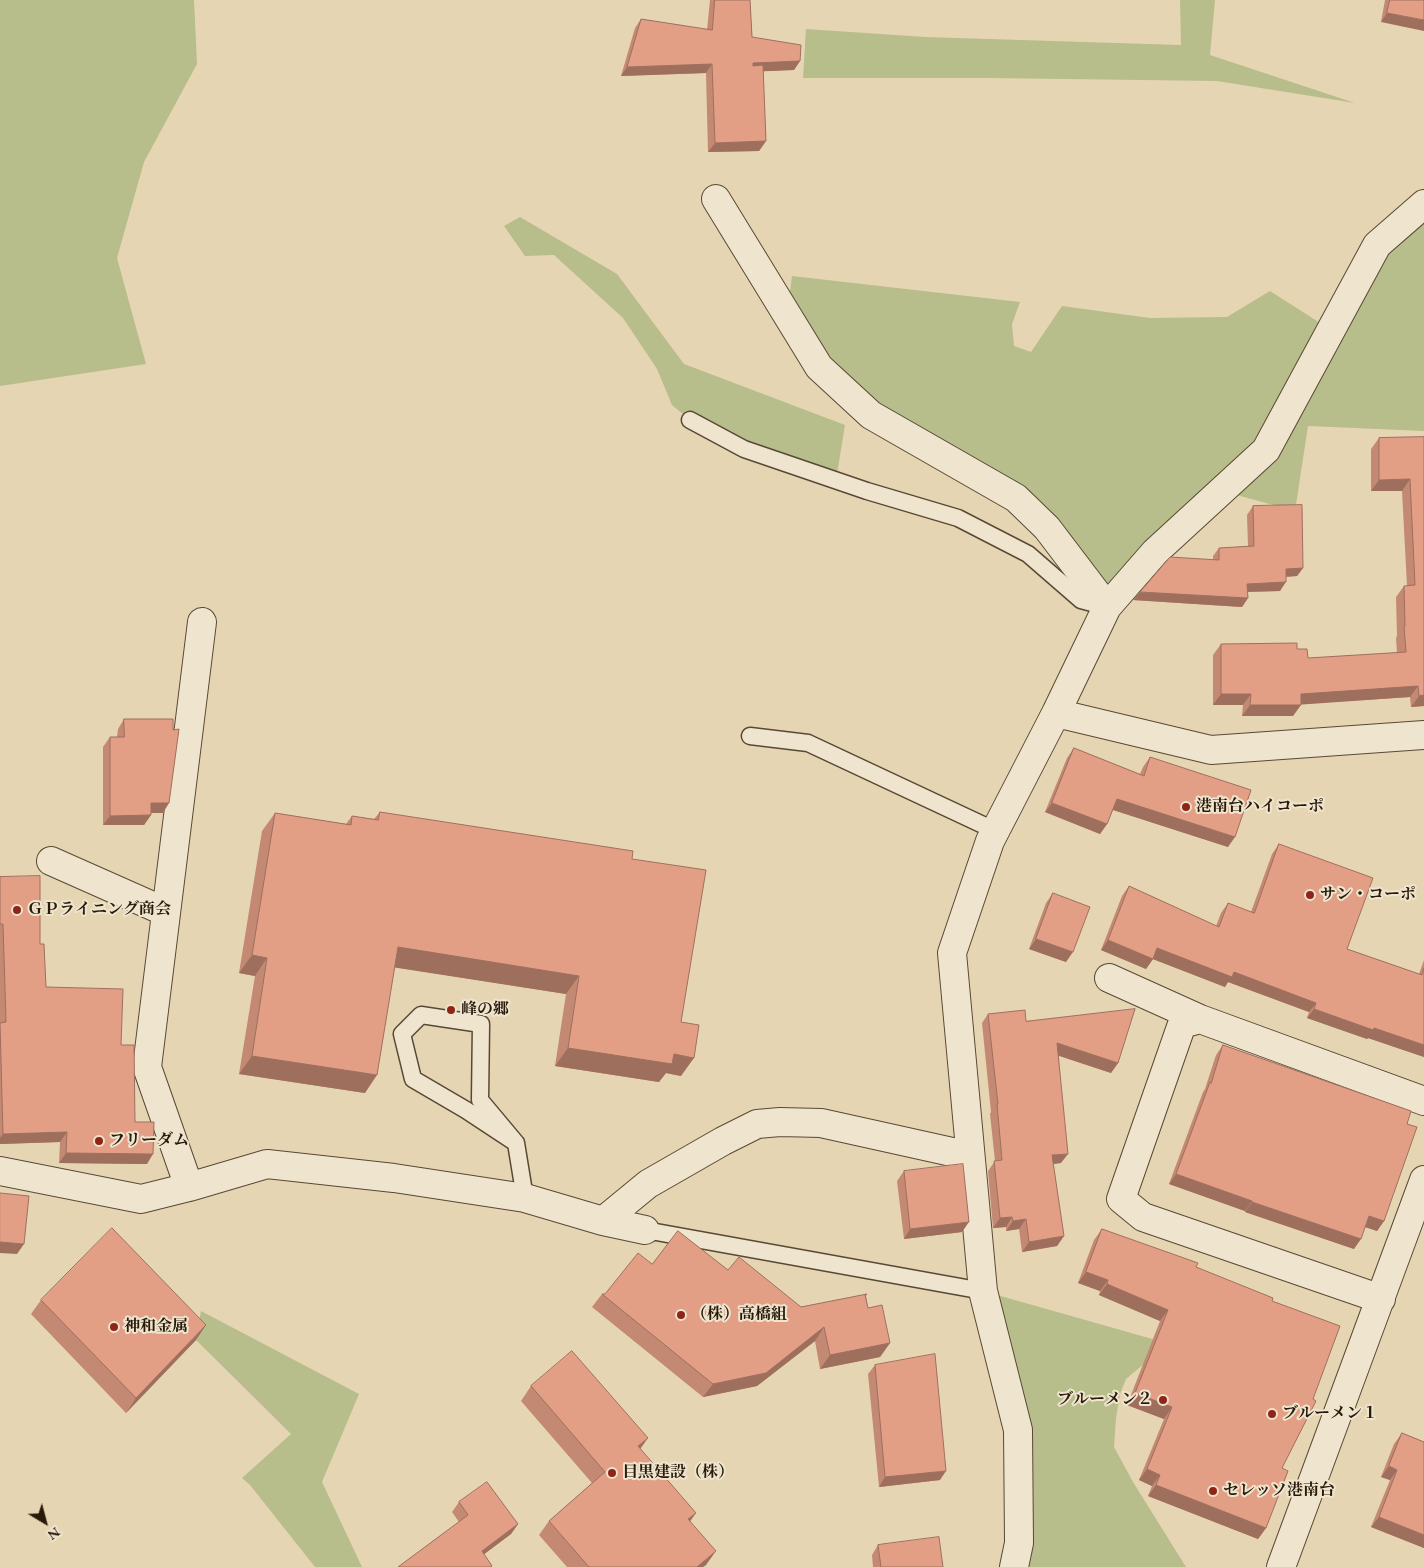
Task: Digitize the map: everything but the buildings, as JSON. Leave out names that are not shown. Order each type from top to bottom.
[{"type":"street","points":[[716,199],[819,367],[871,415],[1016,498],[1047,528],[1106,607]]},
{"type":"street","points":[[1014,1567],[1019,1543],[1018,1430],[983,1291],[952,953],[990,842],[1056,713],[1106,607],[1155,552],[1266,450],[1377,245],[1424,204]]},
{"type":"street","points":[[189,1187],[147,1066],[202,622]]},
{"type":"street","points":[[1056,713],[1212,750],[1424,735]]},
{"type":"street","points":[[51,861],[166,912]]},
{"type":"street","points":[[1110,978],[1200,1020],[1424,1101]]},
{"type":"street","points":[[1200,1020],[1182,1024],[1121,1199],[1143,1217],[1381,1299]]},
{"type":"street","points":[[603,1221],[648,1184],[723,1140],[757,1124],[780,1122],[821,1123],[970,1156]]},
{"type":"street","points":[[0,1171],[141,1199],[267,1164],[394,1178],[525,1198],[603,1221],[645,1230]]},
{"type":"street","points":[[1281,1567],[1424,1180]]},
{"type":"lane","points":[[690,420],[744,449],[867,491],[958,518],[1028,554],[1081,600],[1106,607]]},
{"type":"lane","points":[[750,736],[808,743],[996,831]]},
{"type":"lane","points":[[516,1143],[466,1110],[413,1079],[402,1034],[421,1015],[481,1024],[480,1100],[516,1143],[525,1198]]},
{"type":"lane","points":[[645,1230],[983,1291]]},
{"type":"green space","points":[[0,0],[194,0],[197,64],[144,162],[117,258],[146,364],[0,386]]},
{"type":"green space","points":[[1180,0],[1215,0],[1210,55],[1355,103],[1217,81],[803,78],[806,29],[925,37],[1181,45]]},
{"type":"green space","points":[[1424,204],[1424,431],[1308,426],[1295,511],[1222,491],[1107,607],[1047,528],[871,415],[787,316],[792,276],[1020,302],[1012,324],[1014,346],[1031,352],[1062,306],[1150,318],[1227,317],[1270,291],[1331,330]]},
{"type":"green space","points":[[520,217],[617,274],[684,364],[845,425],[836,480],[690,420],[672,405],[657,369],[623,318],[554,255],[525,256],[504,226]]},
{"type":"green space","points":[[983,1291],[1177,1346],[1145,1363],[1126,1379],[1120,1394],[1114,1447],[1133,1482],[1186,1567],[1014,1567],[1018,1430]]},
{"type":"green space","points":[[201,1311],[359,1394],[322,1482],[362,1567],[315,1567],[250,1485],[242,1478],[291,1434],[196,1340]]},
{"type":"place","name":"港南台ハイコーポ","points":[[1186,807]]},
{"type":"place","name":"サン・コーポ","points":[[1310,895]]},
{"type":"place","name":"ＧＰライニング商会","points":[[17,910]]},
{"type":"place","name":"峰の郷","points":[[451,1010]]},
{"type":"place","name":"フリーダム","points":[[99,1141]]},
{"type":"place","name":"（株）高橋組","points":[[681,1315]]},
{"type":"place","name":"神和金属","points":[[114,1327]]},
{"type":"place","name":"ブルーメン２","points":[[1163,1400]]},
{"type":"place","name":"ブルーメン１","points":[[1272,1414]]},
{"type":"place","name":"目黒建設（株）","points":[[612,1473]]},
{"type":"place","name":"セレッソ港南台","points":[[1213,1491]]}]
